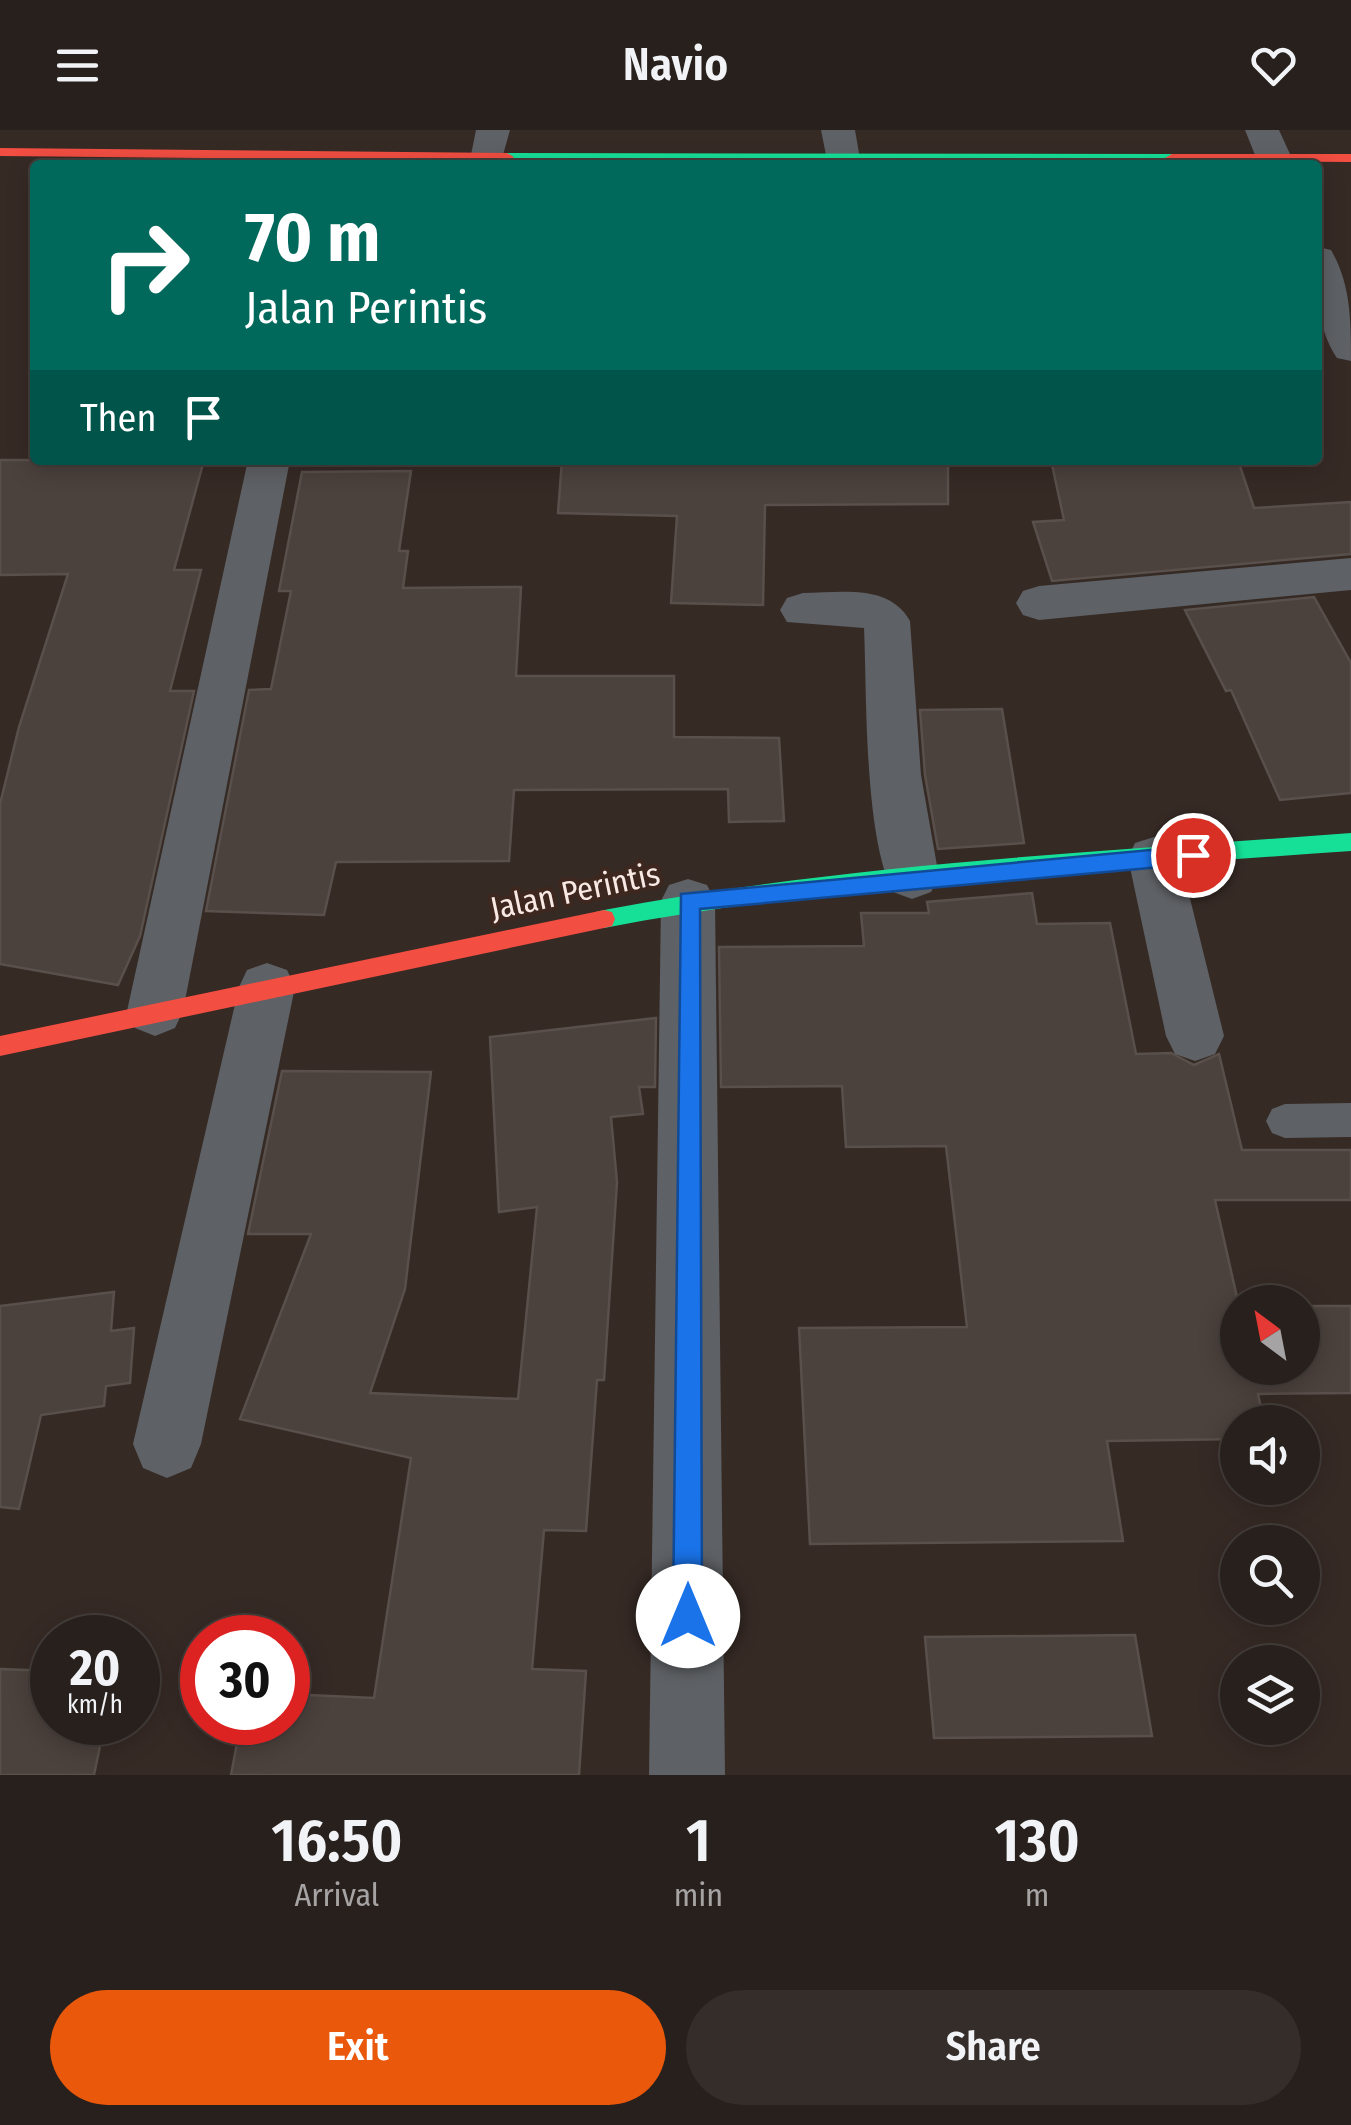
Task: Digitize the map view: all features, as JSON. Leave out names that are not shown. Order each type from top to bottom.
[{"type":"street","points":[[0,152],[332,159],[491,142],[1271,151],[1351,158]]},
{"type":"street","points":[[1322,269],[1351,352],[1322,356]]},
{"type":"street","points":[[155,1011],[268,465]]},
{"type":"street","points":[[1039,603],[1351,574]]},
{"type":"street","points":[[803,610],[871,610],[887,621],[896,775],[912,878]]},
{"type":"street","name":"Jalan Perintis","points":[[0,1046],[688,901],[912,878],[1351,842]]},
{"type":"street","points":[[1154,858],[1194,1036]]},
{"type":"street","points":[[687,1775],[688,901]]},
{"type":"street","points":[[167,1444],[267,987]]},
{"type":"lane","points":[[1285,1121],[1351,1120]]},
{"type":"building","points":[[0,460],[30,460],[30,465],[203,465],[174,570],[201,570],[170,691],[194,691],[140,936],[118,985],[0,964],[0,804],[19,727],[68,574],[0,575]]},
{"type":"building","points":[[562,465],[948,465],[948,504],[765,505],[763,605],[671,603],[677,516],[558,513]]},
{"type":"building","points":[[1052,465],[1240,465],[1254,508],[1351,502],[1351,554],[1052,581],[1033,522],[1064,520]]},
{"type":"building","points":[[411,471],[399,551],[408,551],[403,588],[521,587],[516,676],[674,676],[674,737],[779,738],[784,821],[729,822],[728,789],[514,790],[509,861],[336,862],[324,915],[206,911],[249,690],[271,689],[291,591],[279,591],[302,472]]},
{"type":"building","points":[[1314,597],[1351,663],[1351,793],[1280,800],[1231,690],[1226,691],[1185,610]]},
{"type":"building","points":[[1002,709],[1024,843],[938,849],[925,775],[920,710]]},
{"type":"building","points":[[1032,893],[1037,924],[1110,923],[1136,1054],[1171,1053],[1194,1065],[1219,1054],[1242,1150],[1351,1150],[1351,1200],[1215,1200],[1234,1285],[1220,1285],[1220,1385],[1320,1385],[1320,1306],[1351,1306],[1351,1393],[1258,1394],[1260,1405],[1220,1405],[1220,1439],[1107,1441],[1123,1541],[810,1544],[799,1328],[967,1327],[946,1146],[846,1147],[842,1086],[721,1087],[719,947],[864,946],[861,913],[929,913],[927,902]]},
{"type":"building","points":[[656,1018],[655,1087],[639,1087],[643,1114],[611,1117],[617,1182],[604,1380],[597,1380],[586,1531],[544,1530],[532,1669],[586,1671],[579,1775],[231,1775],[237,1745],[310,1745],[310,1695],[374,1698],[411,1458],[240,1419],[311,1234],[248,1234],[282,1071],[431,1072],[405,1289],[370,1393],[518,1399],[537,1207],[499,1212],[490,1037]]},
{"type":"building","points":[[114,1292],[111,1331],[134,1328],[130,1383],[106,1386],[104,1406],[41,1415],[19,1509],[0,1507],[0,1306]]},
{"type":"building","points":[[1135,1635],[1152,1736],[934,1738],[925,1637]]},
{"type":"building","points":[[0,1669],[30,1670],[30,1745],[100,1745],[94,1775],[0,1775]]},
{"type":"traffic: fast","points":[[507,157],[1172,158]]},
{"type":"traffic: fast","points":[[604,919],[696,902],[882,877],[1351,842]]},
{"type":"traffic: jam","points":[[0,152],[507,157]]},
{"type":"traffic: jam","points":[[1172,158],[1351,158]]},
{"type":"traffic: jam","points":[[0,1046],[604,919]]},
{"type":"route","points":[[688,1616],[688,901],[1193,855]]}]
